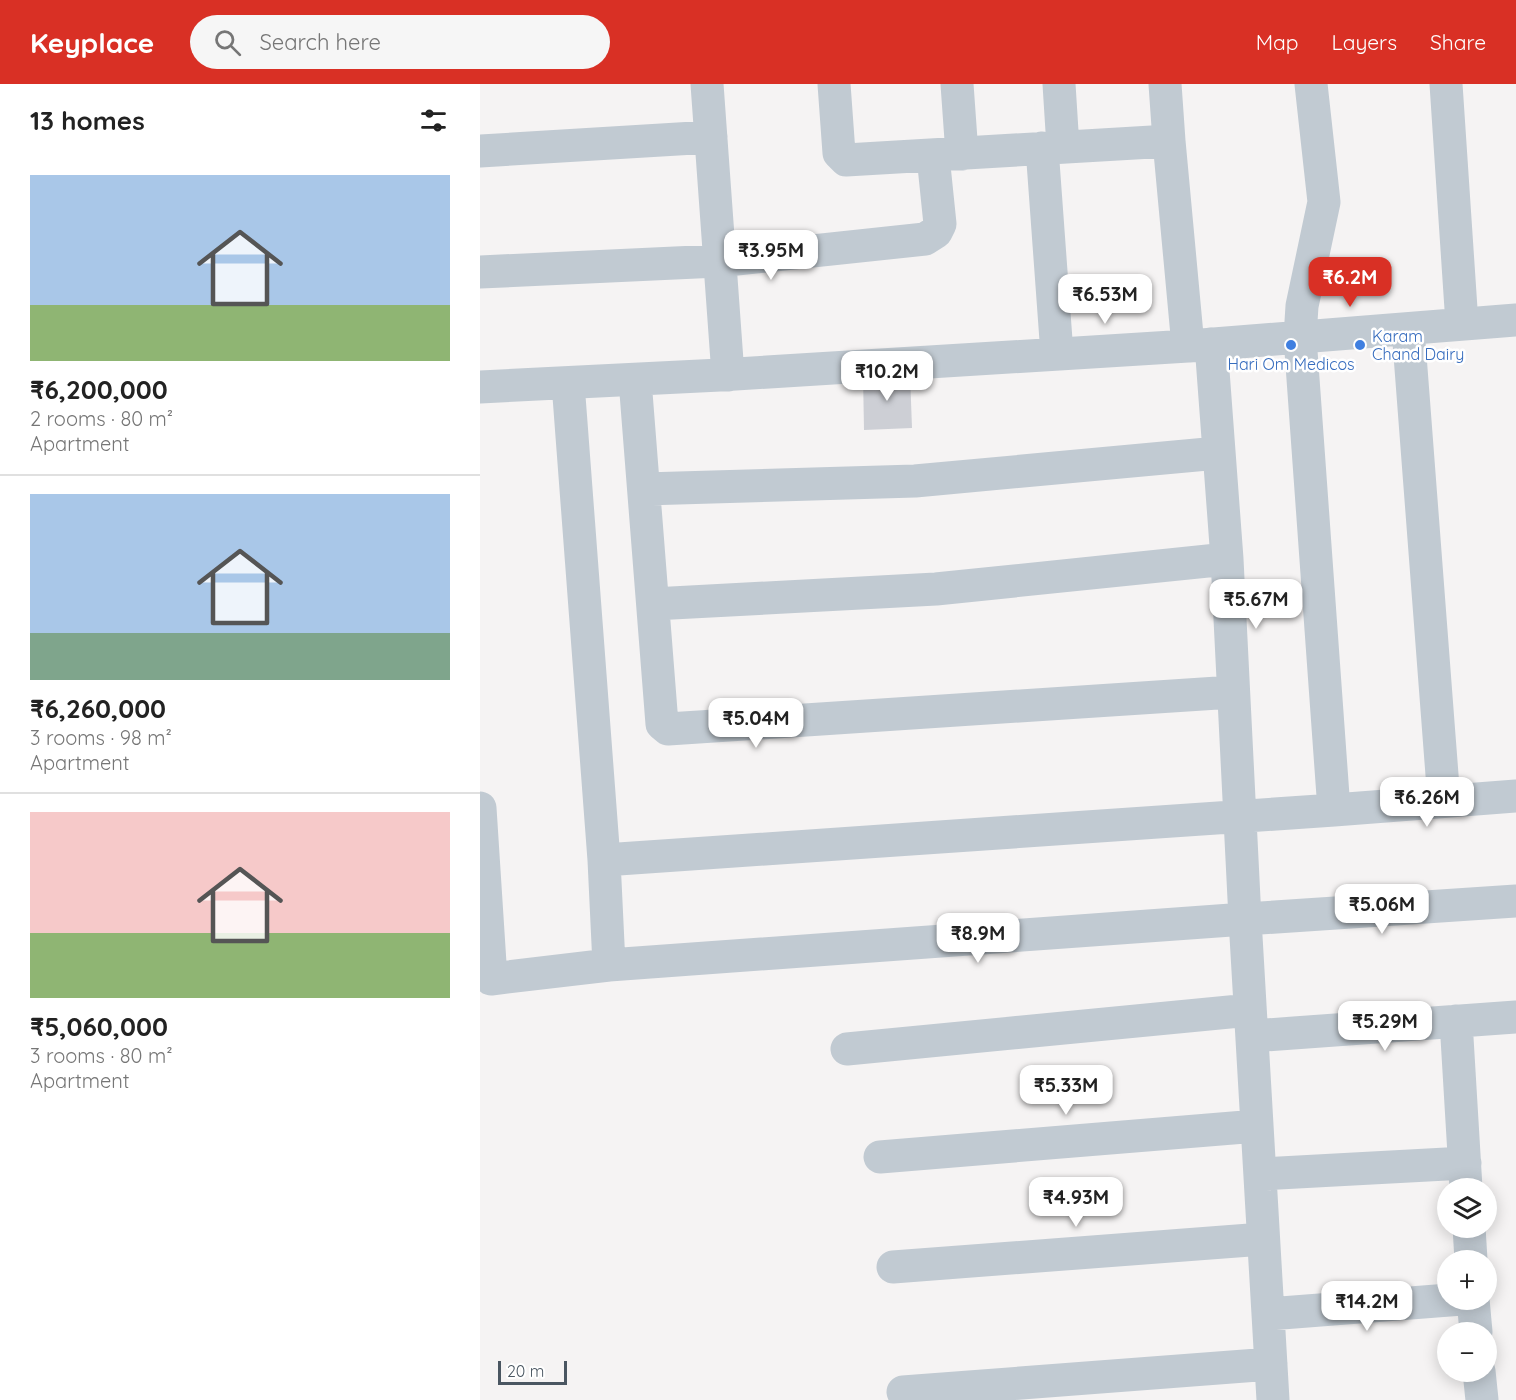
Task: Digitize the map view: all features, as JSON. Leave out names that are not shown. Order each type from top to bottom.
[{"type":"street","points":[[707,84],[728,375]]},
{"type":"street","points":[[834,84],[839,153],[842,158],[851,161],[1169,141]]},
{"type":"street","points":[[480,272],[718,261],[925,239],[932,236],[939,228],[957,84]]},
{"type":"street","points":[[1057,354],[1053,148],[1059,84]]},
{"type":"street","points":[[1165,84],[1169,141],[1199,345],[1218,453],[1227,559],[1273,1400]]},
{"type":"street","points":[[1311,84],[1324,202],[1302,306],[1300,337],[1334,810]]},
{"type":"street","points":[[1446,84],[1462,324]]},
{"type":"street","points":[[480,151],[711,137]]},
{"type":"street","points":[[480,387],[728,375],[1199,345],[1516,320]]},
{"type":"street","points":[[1408,329],[1444,801]]},
{"type":"street","points":[[635,380],[662,724],[668,729],[1233,692]]},
{"type":"street","points":[[568,383],[604,860],[609,965]]},
{"type":"street","points":[[644,489],[915,481],[1218,453]]},
{"type":"street","points":[[653,604],[936,589],[1227,559]]},
{"type":"street","points":[[604,860],[1516,796]]},
{"type":"street","points":[[480,808],[485,980],[609,965],[1516,901]]},
{"type":"street","points":[[847,1049],[1251,1023],[1456,1021],[1516,1017]]},
{"type":"street","points":[[1260,1174],[1465,1175],[1456,1021]]},
{"type":"street","points":[[880,1157],[1257,1126]]},
{"type":"street","points":[[893,1267],[1263,1239]]},
{"type":"street","points":[[1268,1314],[1437,1301]]},
{"type":"street","points":[[903,1392],[1271,1364]]},
{"type":"street","points":[[1480,1382],[1482,1400]]},
{"type":"building","points":[[910,374],[912,428],[864,430],[863,375]]},
{"type":"place","name":"Hari Om Medicos","points":[[1291,345]]},
{"type":"place","name":"Karam Chand Dairy","points":[[1360,345]]}]
